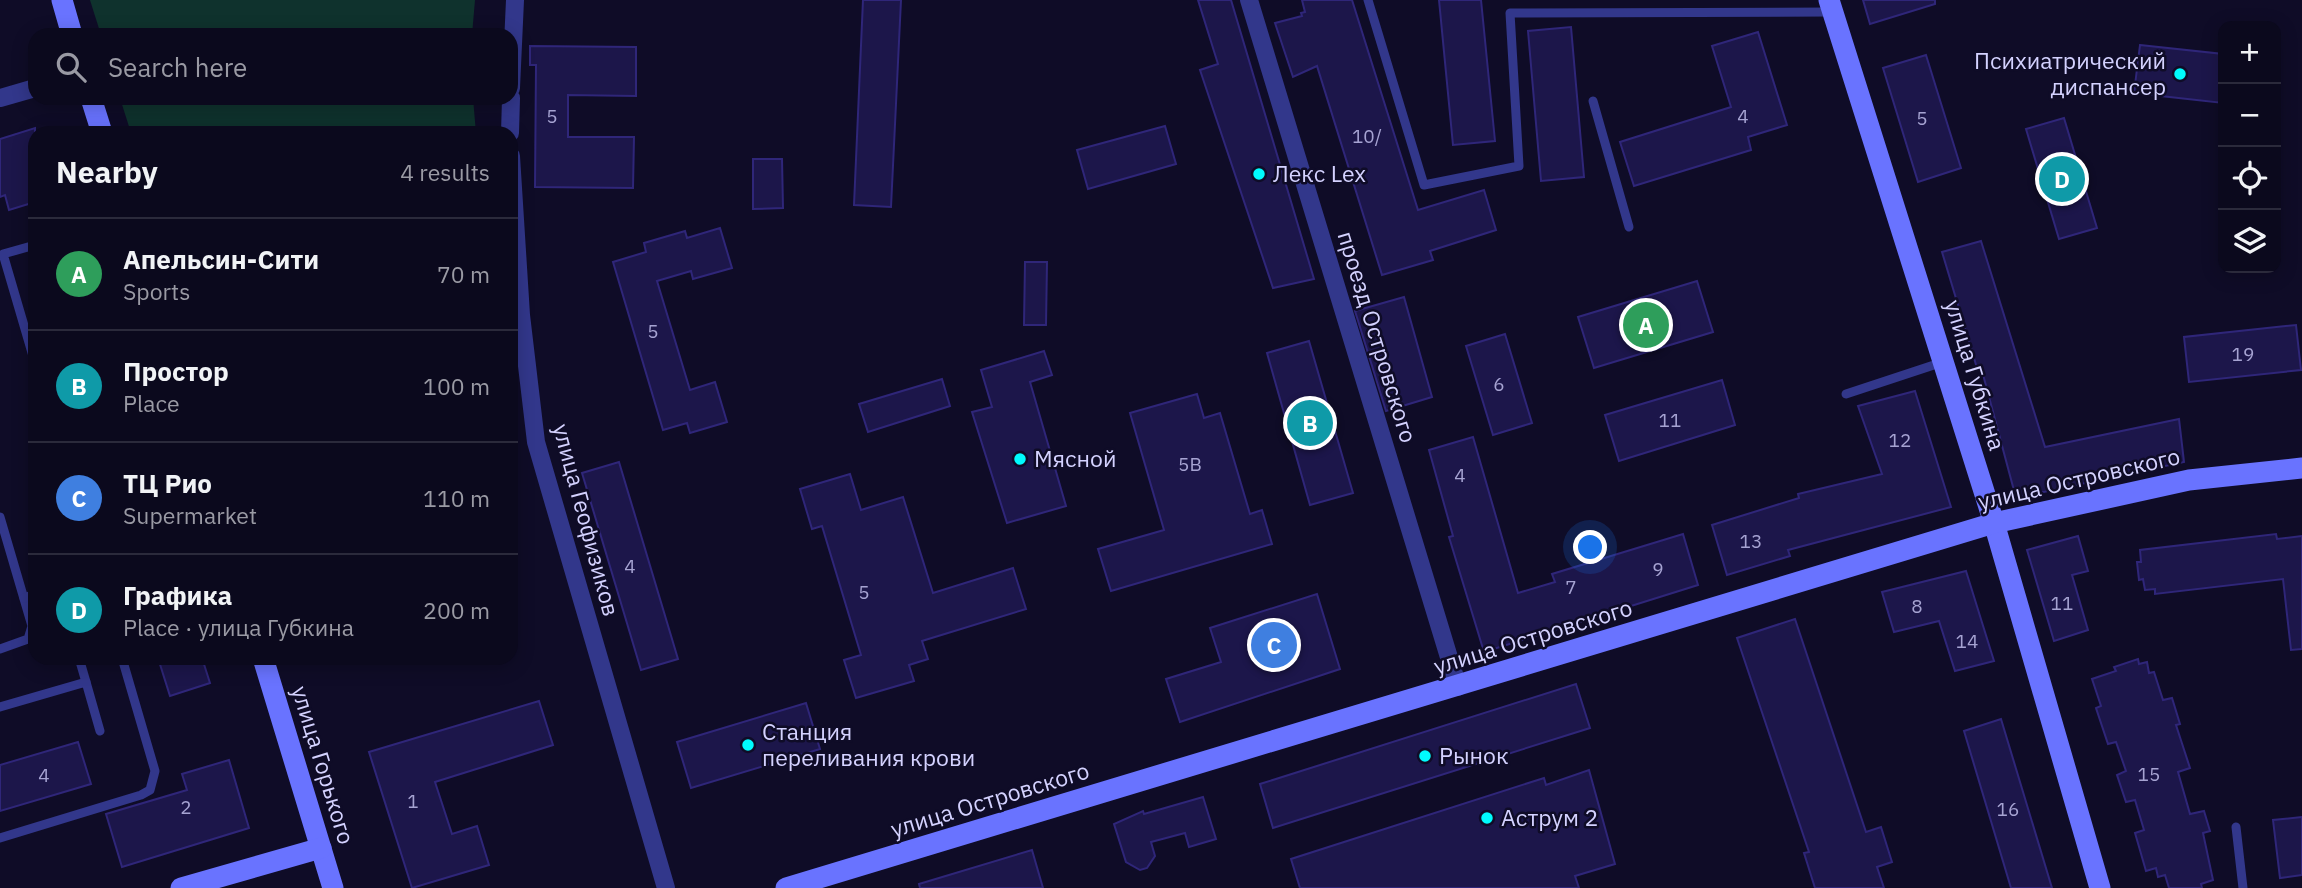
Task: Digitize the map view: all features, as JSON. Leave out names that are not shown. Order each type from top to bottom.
[{"type":"street","points":[[62,0],[70,28]]},
{"type":"street","points":[[514,28],[515,0]]},
{"type":"street","name":"проезд Островского","points":[[1249,0],[1458,687]]},
{"type":"street","name":"улица Губкина","points":[[1831,6],[1994,523],[2100,888]]},
{"type":"street","points":[[0,99],[28,90]]},
{"type":"street","points":[[93,105],[100,126]]},
{"type":"street","points":[[510,105],[510,126]]},
{"type":"street","name":"улица Геофизиков","points":[[518,267],[536,442],[666,888]]},
{"type":"street","name":"улица Островского","points":[[786,888],[1994,523],[2189,480],[2302,468]]},
{"type":"street","name":"улица Горького","points":[[265,665],[333,888]]},
{"type":"street","points":[[181,888],[321,848]]},
{"type":"lane","points":[[1368,0],[1424,185],[1519,166],[1510,13],[1831,6]]},
{"type":"lane","points":[[1593,101],[1629,227]]},
{"type":"lane","points":[[28,247],[1,253],[28,340]]},
{"type":"lane","points":[[1846,394],[1943,362]]},
{"type":"lane","points":[[0,517],[28,619]]},
{"type":"lane","points":[[24,598],[28,597]]},
{"type":"lane","points":[[0,649],[21,643],[28,637]]},
{"type":"lane","points":[[81,665],[100,731]]},
{"type":"lane","points":[[0,838],[142,795],[150,790],[155,780],[155,771],[124,665]]},
{"type":"lane","points":[[0,707],[86,682]]},
{"type":"lane","points":[[2236,827],[2243,888]]},
{"type":"green space","points":[[90,0],[475,0],[473,28],[99,28]]},
{"type":"green space","points":[[122,105],[474,105],[475,126],[129,126]]},
{"type":"building","points":[[863,0],[901,0],[891,207],[854,205]]},
{"type":"building","name":"Лекс Lex","points":[[1198,0],[1231,0],[1314,279],[1273,288],[1200,70],[1218,64]]},
{"type":"building","points":[[1302,0],[1352,0],[1418,210],[1484,190],[1496,230],[1430,251],[1433,260],[1382,275],[1317,66],[1293,77],[1275,23],[1302,16],[1301,13],[1305,12]]},
{"type":"building","points":[[1439,0],[1481,0],[1495,141],[1453,145]]},
{"type":"building","points":[[1863,0],[1935,0],[1935,4],[1870,24]]},
{"type":"building","points":[[1571,27],[1584,177],[1541,181],[1528,31]]},
{"type":"building","points":[[1758,32],[1787,125],[1748,137],[1751,150],[1634,186],[1620,142],[1731,107],[1712,46]]},
{"type":"building","name":"Психиатрический диспансер","points":[[2140,45],[2218,53],[2218,102],[2134,93]]},
{"type":"building","points":[[530,46],[636,47],[636,96],[568,95],[568,137],[634,137],[633,188],[535,187],[536,65],[530,65]]},
{"type":"building","points":[[1926,55],[1961,168],[1918,182],[1883,68]]},
{"type":"building","points":[[2064,118],[2097,228],[2059,239],[2026,129]]},
{"type":"building","points":[[1165,126],[1176,164],[1088,189],[1077,150]]},
{"type":"building","points":[[28,130],[28,204],[9,210],[5,195],[0,197],[0,139]]},
{"type":"building","points":[[753,159],[782,159],[783,208],[753,209]]},
{"type":"building","points":[[720,228],[732,268],[693,279],[691,271],[657,281],[690,390],[715,382],[727,422],[690,433],[687,423],[663,430],[613,262],[646,252],[644,243],[685,231],[687,238]]},
{"type":"building","points":[[1981,241],[2045,447],[2179,419],[2184,462],[2016,498],[1981,367],[1977,368],[1942,252]]},
{"type":"building","points":[[1025,262],[1047,262],[1046,325],[1024,325]]},
{"type":"building","points":[[1697,281],[1713,332],[1594,368],[1578,317]]},
{"type":"building","points":[[1404,297],[1432,397],[1386,411],[1355,311]]},
{"type":"building","points":[[2296,325],[2301,370],[2189,382],[2184,337]]},
{"type":"building","points":[[1505,334],[1532,423],[1493,435],[1466,346]]},
{"type":"building","points":[[1309,341],[1353,493],[1310,505],[1267,353]]},
{"type":"building","name":"Мясной","points":[[1044,351],[1052,375],[1030,382],[1066,506],[1007,523],[972,412],[992,407],[981,370]]},
{"type":"building","points":[[942,379],[950,406],[868,432],[859,404]]},
{"type":"building","points":[[1722,380],[1735,425],[1619,461],[1605,415]]},
{"type":"building","points":[[1915,391],[1951,507],[1788,550],[1790,556],[1727,575],[1712,525],[1799,498],[1798,494],[1882,474],[1858,406]]},
{"type":"building","points":[[1197,394],[1204,418],[1220,413],[1250,514],[1262,510],[1272,544],[1111,591],[1098,549],[1164,530],[1130,413]]},
{"type":"building","points":[[1473,437],[1518,593],[1555,582],[1552,574],[1683,534],[1698,585],[1484,652],[1449,537],[1453,536],[1429,450]]},
{"type":"building","points":[[619,462],[678,659],[641,670],[582,473]]},
{"type":"building","points":[[850,474],[861,510],[903,497],[933,593],[1013,568],[1026,609],[922,641],[928,659],[909,665],[914,681],[856,698],[844,660],[861,655],[822,526],[812,529],[800,489]]},
{"type":"building","points":[[2276,534],[2277,539],[2302,536],[2302,649],[2291,650],[2283,579],[2155,594],[2155,589],[2145,590],[2143,579],[2139,580],[2137,562],[2141,562],[2140,550]]},
{"type":"building","points":[[2078,536],[2088,571],[2072,575],[2088,630],[2054,641],[2027,550]]},
{"type":"building","points":[[1966,571],[1994,661],[1955,671],[1939,621],[1894,632],[1882,592]]},
{"type":"building","points":[[1317,594],[1340,669],[1180,722],[1166,679],[1221,662],[1210,628]]},
{"type":"building","points":[[1795,619],[1866,832],[1881,827],[1892,862],[1877,867],[1884,888],[1815,888],[1804,853],[1809,852],[1737,638]]},
{"type":"building","points":[[2138,659],[2139,664],[2147,662],[2149,673],[2154,672],[2163,700],[2172,698],[2180,724],[2176,725],[2190,768],[2178,772],[2190,814],[2204,811],[2210,831],[2203,833],[2213,880],[2201,884],[2202,888],[2169,888],[2165,875],[2158,877],[2156,868],[2146,871],[2135,833],[2144,830],[2135,800],[2126,802],[2117,775],[2126,771],[2116,742],[2108,744],[2096,708],[2101,706],[2092,679],[2116,671],[2114,667]]},
{"type":"building","points":[[160,665],[204,665],[210,683],[170,696]]},
{"type":"building","name":"Рынок","points":[[1576,684],[1590,728],[1273,828],[1260,784]]},
{"type":"building","points":[[539,701],[553,745],[435,782],[452,834],[477,826],[489,865],[412,888],[369,752]]},
{"type":"building","name":"Станция переливания крови","points":[[806,703],[820,749],[691,788],[677,742]]},
{"type":"building","points":[[2001,719],[2052,888],[2011,888],[1964,731]]},
{"type":"building","points":[[78,742],[91,784],[0,811],[0,765]]},
{"type":"building","points":[[229,760],[249,828],[122,867],[106,814],[187,790],[182,774]]},
{"type":"building","name":"Аструм 2","points":[[1589,770],[1615,864],[1575,876],[1579,888],[1300,888],[1291,859],[1544,778],[1546,785]]},
{"type":"building","points":[[1203,797],[1216,839],[1189,847],[1185,833],[1151,842],[1155,856],[1147,868],[1140,870],[1126,862],[1114,824],[1143,811],[1144,814]]},
{"type":"building","points":[[2302,817],[2302,875],[2280,878],[2273,820]]},
{"type":"building","points":[[1032,850],[1043,888],[920,888],[919,884]]},
{"type":"place","name":"Психиатрический диспансер","points":[[2180,74]]},
{"type":"place","name":"Лекс Lex","points":[[1259,174]]},
{"type":"place","name":"Графика","points":[[2062,179]]},
{"type":"place","name":"Апельсин-Сити","points":[[1646,325]]},
{"type":"place","name":"Простор","points":[[1310,423]]},
{"type":"place","name":"Мясной","points":[[1020,459]]},
{"type":"place","name":"ТЦ Рио","points":[[1274,645]]},
{"type":"place","name":"Станция переливания крови","points":[[748,745]]},
{"type":"place","name":"Рынок","points":[[1425,756]]},
{"type":"place","name":"Аструм 2","points":[[1487,818]]}]
